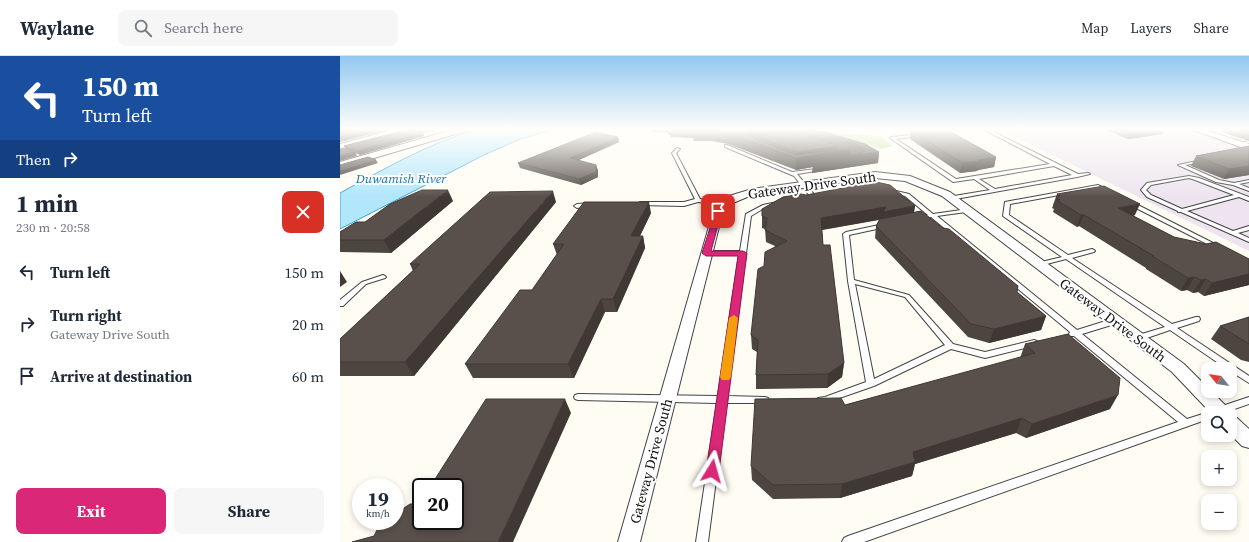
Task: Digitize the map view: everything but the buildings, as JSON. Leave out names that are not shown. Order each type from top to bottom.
[{"type":"street","points":[[340,166],[388,152]]},
{"type":"street","name":"Gateway Drive South","points":[[629,542],[718,211],[723,204],[739,195],[868,175],[887,175],[917,181],[934,188],[950,198],[1178,368],[1211,406]]},
{"type":"street","name":"Gateway Drive South","points":[[1237,430],[1249,440]]},
{"type":"lane","points":[[675,152],[674,153],[698,200]]},
{"type":"lane","points":[[740,152],[796,175],[814,198]]},
{"type":"lane","points":[[912,152],[955,181],[1054,165]]},
{"type":"lane","points":[[1031,152],[1077,176]]},
{"type":"lane","points":[[1210,160],[1180,165],[1218,181],[1234,184],[1249,190]]},
{"type":"lane","points":[[792,173],[831,168]]},
{"type":"lane","points":[[950,198],[1088,174]]},
{"type":"lane","points":[[975,178],[994,190]]},
{"type":"lane","points":[[1249,199],[1197,179],[1188,178],[1148,184],[1143,190],[1149,196],[1180,211],[1249,240]]},
{"type":"lane","points":[[1234,184],[1249,181]]},
{"type":"lane","points":[[1112,194],[1098,186],[1007,203],[1006,216],[1249,380]]},
{"type":"lane","points":[[887,191],[906,195],[928,217],[1072,334],[1186,423]]},
{"type":"lane","points":[[1180,211],[1240,195]]},
{"type":"lane","points":[[633,204],[684,204],[698,200],[723,204]]},
{"type":"lane","points":[[1126,201],[1224,251]]},
{"type":"lane","points":[[702,542],[748,215],[765,206],[786,202]]},
{"type":"lane","points":[[577,206],[599,205]]},
{"type":"lane","points":[[928,217],[966,210]]},
{"type":"lane","points":[[871,384],[851,281],[846,234],[889,225]]},
{"type":"lane","points":[[1233,233],[1249,228]]},
{"type":"lane","points":[[1039,264],[1092,251]]},
{"type":"lane","points":[[706,253],[743,253]]},
{"type":"lane","points":[[340,304],[364,283],[383,277]]},
{"type":"lane","points":[[851,281],[907,296],[950,346],[985,355],[1038,342]]},
{"type":"lane","points":[[1138,338],[1196,319]]},
{"type":"lane","points":[[1072,334],[1115,322]]},
{"type":"lane","points":[[810,400],[826,400],[871,384],[950,346]]},
{"type":"lane","points":[[578,397],[778,400]]},
{"type":"lane","points":[[1237,406],[1249,400]]},
{"type":"lane","points":[[848,542],[1186,423],[1201,419]]},
{"type":"shaded area","points":[[1045,152],[1249,152],[1249,251]]},
{"type":"water","name":"Duwamish River","points":[[419,152],[491,152],[340,229],[340,193]]},
{"type":"slow traffic","points":[[725,377],[734,318]]},
{"type":"route","points":[[712,471],[743,253],[706,253],[718,211]]}]
